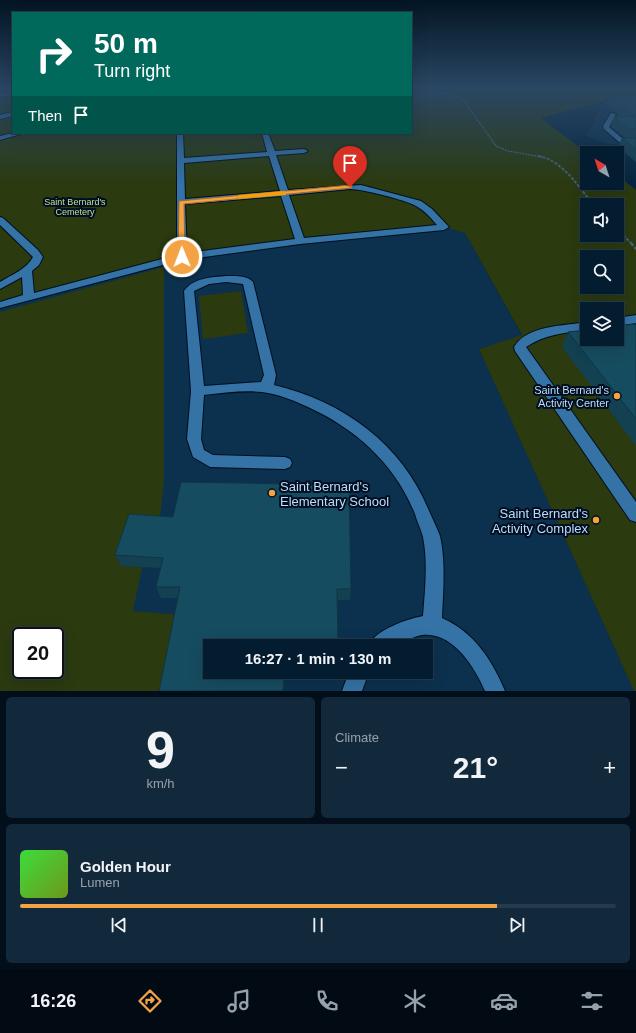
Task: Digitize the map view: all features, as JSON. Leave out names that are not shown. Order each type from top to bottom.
[{"type":"lane","points":[[609,120],[606,128],[621,142],[636,142]]},
{"type":"lane","points":[[0,138],[18,134]]},
{"type":"lane","points":[[180,134],[182,257]]},
{"type":"lane","points":[[265,134],[300,241]]},
{"type":"lane","points":[[181,161],[304,151]]},
{"type":"lane","points":[[0,305],[182,257],[300,241],[444,227],[429,211],[418,203],[360,187],[181,202]]},
{"type":"lane","points":[[0,220],[35,252],[38,257],[35,263],[27,270],[0,286]]},
{"type":"lane","points":[[27,270],[29,297]]},
{"type":"lane","points":[[266,388],[270,375],[250,285],[245,280],[234,279],[200,283],[190,288],[189,291],[198,391],[194,439],[198,453],[210,461],[285,463]]},
{"type":"lane","points":[[624,321],[636,319]]},
{"type":"lane","points":[[580,327],[540,334],[522,344],[520,347],[521,351],[636,515]]},
{"type":"lane","points":[[198,391],[234,388],[266,388],[292,395],[321,406],[356,426],[382,450],[404,475],[420,505],[432,539],[434,578],[432,625]]},
{"type":"lane","points":[[388,639],[415,626],[432,625],[448,631],[464,643],[480,661],[495,691]]},
{"type":"lane","points":[[352,691],[356,679]]},
{"type":"path","points":[[478,120],[496,146],[502,149],[539,155],[553,160],[588,198]]},
{"type":"path","points":[[624,236],[636,249]]},
{"type":"shaded area","points":[[594,120],[629,120],[636,144],[608,144],[588,137],[587,135]]},
{"type":"shaded area","name":"Saint Bernard's Elementary School","points":[[444,227],[465,233],[522,336],[479,349],[634,691],[0,691],[0,305],[182,257]]},
{"type":"green space","name":"Saint Bernard's Cemetery","points":[[0,120],[12,120],[12,134],[412,134],[412,120],[544,120],[580,148],[580,190],[624,190],[624,181],[636,190],[636,691],[634,691],[479,349],[522,335],[465,233],[444,227],[182,257],[0,305]]},
{"type":"green space","points":[[164,267],[164,481],[159,527],[121,565],[142,567],[133,611],[181,615],[165,691],[0,691],[0,312]]},
{"type":"green space","points":[[241,291],[248,333],[203,339],[199,296]]},
{"type":"building","points":[[618,120],[636,120],[636,129],[629,129]]},
{"type":"building","points":[[622,138],[636,138],[636,150]]},
{"type":"building","points":[[636,324],[636,419],[568,332],[580,331],[580,346],[624,346],[624,325]]},
{"type":"building","points":[[181,482],[349,485],[351,589],[337,589],[338,639],[203,639],[203,679],[284,679],[283,691],[159,691],[180,587],[156,587],[163,558],[115,555],[129,514],[173,517]]},
{"type":"slow traffic","points":[[239,197],[284,193]]},
{"type":"place","name":"Saint Bernard's Activity Center","points":[[617,396]]},
{"type":"place","name":"Saint Bernard's Elementary School","points":[[272,493]]},
{"type":"place","name":"Saint Bernard's Activity Complex","points":[[596,520]]},
{"type":"route","points":[[182,257],[181,202],[350,187]]}]
